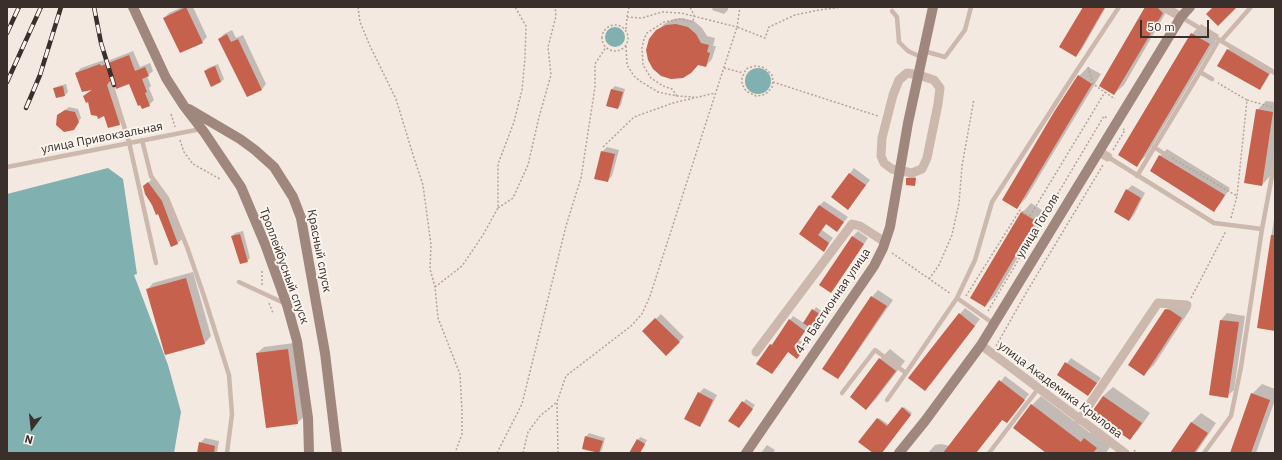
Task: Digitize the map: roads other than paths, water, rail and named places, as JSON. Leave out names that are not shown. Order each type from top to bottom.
[{"type":"main road","name":"Троллейбусный спуск","points":[[133,7],[166,78],[241,187],[265,244],[287,305],[297,341],[308,418],[310,453]]},
{"type":"main road","name":"4-я Бастионная улица","points":[[746,453],[874,266],[884,245],[890,227],[908,123],[933,7]]},
{"type":"main road","name":"улица Гоголя","points":[[899,453],[925,422],[994,324],[1181,17],[1190,7]]},
{"type":"main road","name":"Красный спуск","points":[[184,106],[240,139],[255,150],[274,167],[293,197],[301,218],[324,353],[337,453]]},
{"type":"street","points":[[1164,7],[1181,17]]},
{"type":"street","points":[[907,73],[934,80],[940,88],[927,158],[922,169],[912,173],[900,171],[892,169],[884,163],[881,156],[882,138],[887,116],[899,80],[907,73]]},
{"type":"street","points":[[1099,152],[1108,158]]},
{"type":"street","points":[[756,352],[852,224],[860,226],[884,245]]},
{"type":"street","points":[[1079,420],[1158,303],[1188,305]]},
{"type":"street","name":"улица Академика Крылова","points":[[980,345],[1079,420],[1124,451]]},
{"type":"lane","points":[[892,11],[897,18],[899,42],[908,51],[923,55],[945,57],[965,30],[971,7]]},
{"type":"lane","points":[[887,400],[957,298],[975,260],[992,202],[1119,7]]},
{"type":"lane","points":[[1137,176],[1219,42],[1251,7]]},
{"type":"lane","points":[[1181,17],[1219,42],[1275,73]]},
{"type":"lane","points":[[1200,72],[1212,79]]},
{"type":"lane","points":[[111,84],[129,142],[156,263]]},
{"type":"lane","name":"улица Привокзальная","points":[[7,166],[202,129]]},
{"type":"lane","points":[[142,140],[151,176],[167,198],[187,247],[229,375],[232,414],[227,453]]},
{"type":"lane","points":[[1154,147],[1166,155]]},
{"type":"lane","points":[[1108,158],[1214,224],[1262,229]]},
{"type":"lane","points":[[1204,453],[1231,416],[1241,367],[1262,229],[1275,160]]},
{"type":"lane","points":[[239,282],[287,305]]},
{"type":"lane","points":[[957,298],[994,324]]},
{"type":"lane","points":[[842,393],[875,350],[906,374]]},
{"type":"lane","points":[[989,453],[1038,389]]},
{"type":"water","points":[[611,27],[619,27],[625,33],[625,41],[619,47],[611,47],[605,41],[605,33]]},
{"type":"water","points":[[758,68],[767,72],[771,81],[767,90],[758,94],[749,90],[745,81],[749,72]]},
{"type":"water","points":[[108,168],[123,179],[137,274],[134,275],[168,365],[181,412],[174,453],[7,453],[7,194]]},
{"type":"railway","points":[[7,33],[19,7]]},
{"type":"railway","points":[[7,82],[41,7]]},
{"type":"railway","points":[[26,108],[40,75],[61,7]]},
{"type":"railway","points":[[94,7],[101,43],[114,85]]}]
